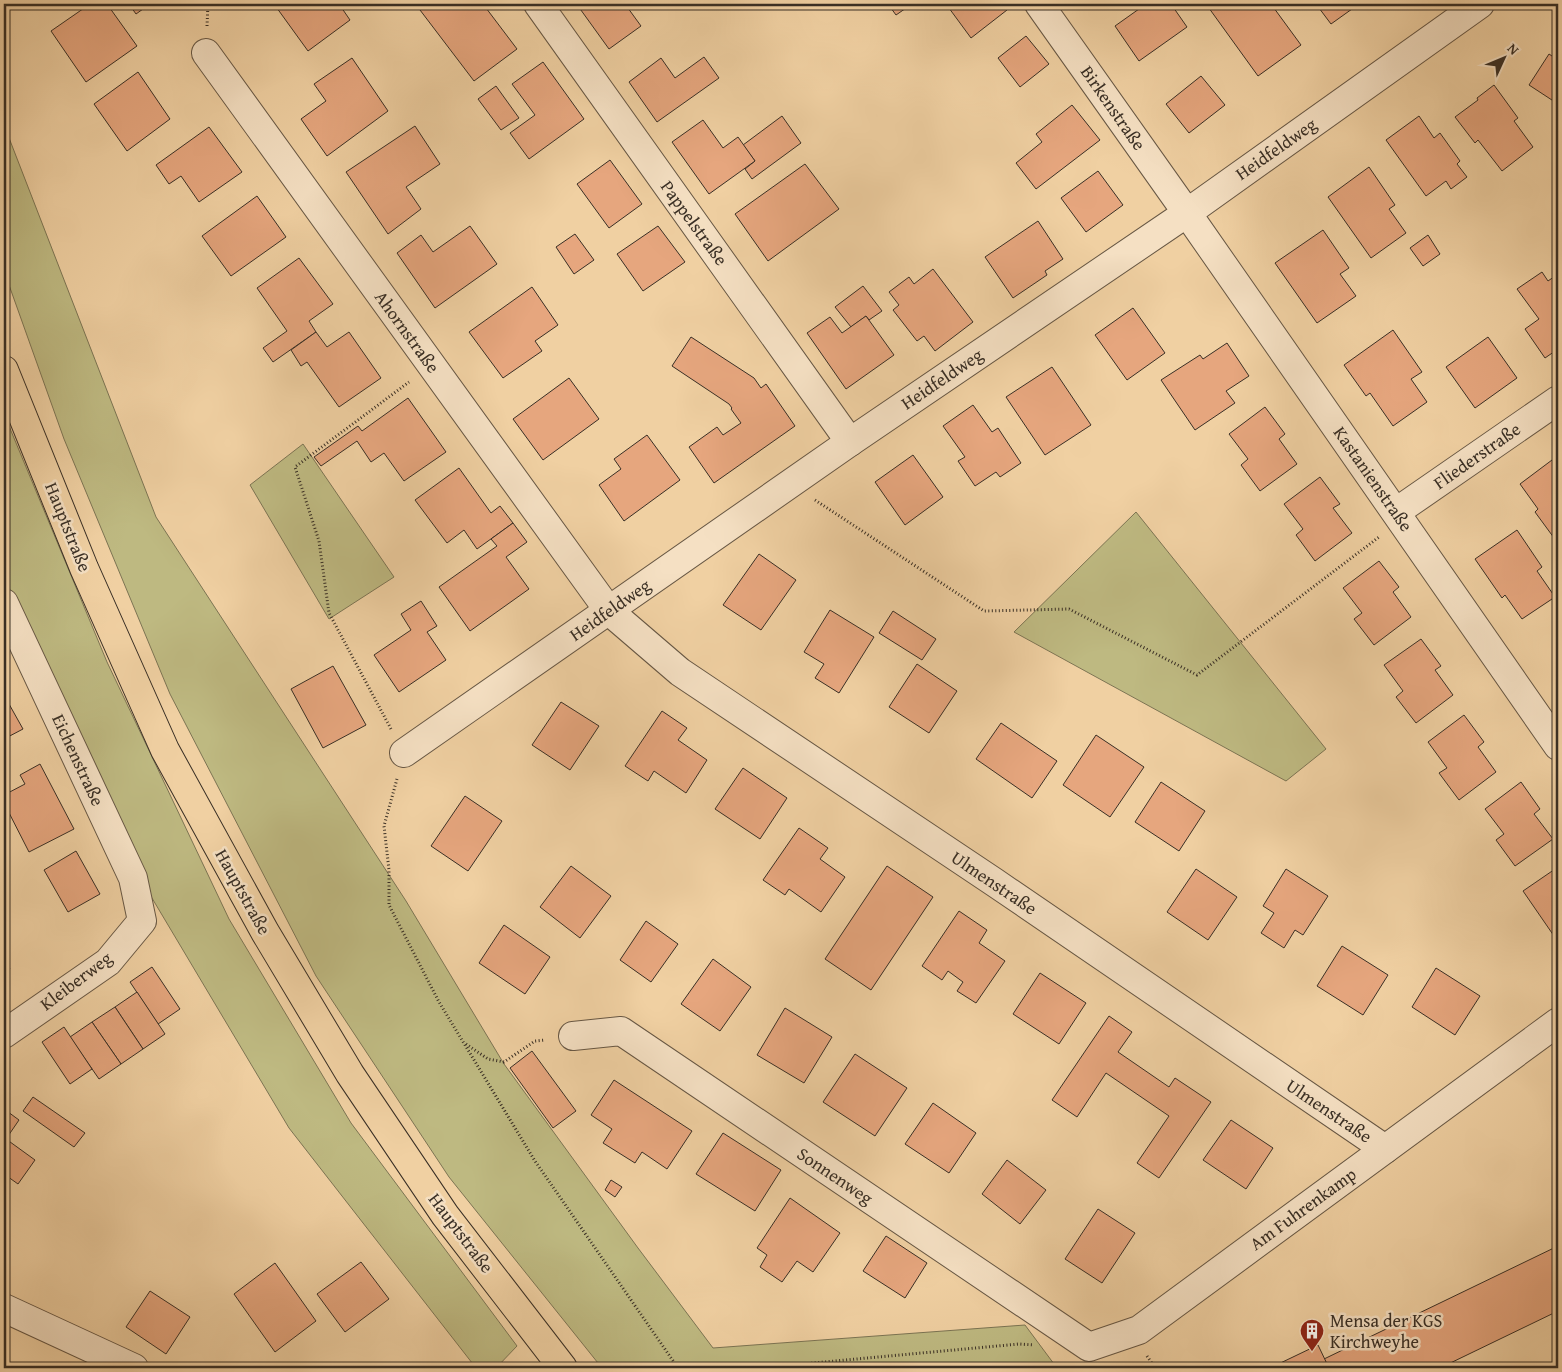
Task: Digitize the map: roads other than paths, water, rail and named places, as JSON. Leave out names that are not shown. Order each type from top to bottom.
[{"type":"main road","name":"Hauptstraße","points":[[4,370],[84,568],[165,750],[265,932],[350,1074],[445,1215],[563,1368]]},
{"type":"street","name":"Pappelstraße","points":[[538,4],[850,442]]},
{"type":"street","name":"Birkenstraße","points":[[1038,4],[1187,213]]},
{"type":"street","name":"Heidfeldweg","points":[[404,753],[850,442],[1187,213],[1480,4]]},
{"type":"street","name":"Ahornstraße","points":[[206,52],[608,611]]},
{"type":"street","name":"Kastanienstraße","points":[[1187,213],[1558,746]]},
{"type":"street","name":"Fliederstraße","points":[[1399,516],[1558,400]]},
{"type":"street","name":"Eichenstraße","points":[[4,603],[133,878],[142,921]]},
{"type":"street","name":"Ulmenstraße","points":[[608,611],[680,672],[994,882],[1385,1150]]},
{"type":"street","name":"Kleiberweg","points":[[4,1034],[108,962],[142,921]]},
{"type":"street","name":"Am Fuhrenkamp","points":[[1089,1347],[1139,1330],[1558,1022]]},
{"type":"street","name":"Sonnenweg","points":[[573,1036],[621,1031],[1089,1347]]},
{"type":"street","points":[[4,1308],[134,1368]]},
{"type":"place","name":"Mensa der KGS Kirchweyhe","points":[[1312,1352]]}]
